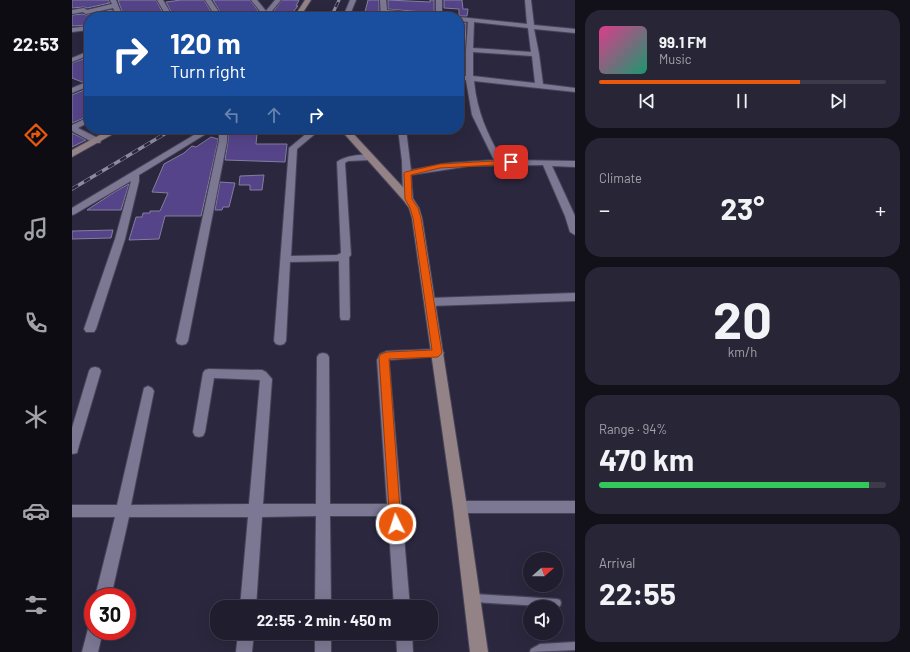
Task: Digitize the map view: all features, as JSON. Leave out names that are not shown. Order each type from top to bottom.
[{"type":"street","points":[[160,0],[167,12]]},
{"type":"street","points":[[208,0],[216,12]]},
{"type":"street","points":[[254,0],[262,12]]},
{"type":"street","points":[[268,12],[278,0]]},
{"type":"street","points":[[300,12],[308,0]]},
{"type":"street","points":[[348,12],[353,0]]},
{"type":"street","points":[[383,0],[384,12]]},
{"type":"street","points":[[439,0],[439,12]]},
{"type":"street","points":[[528,0],[531,12],[531,27],[536,54],[539,86]]},
{"type":"street","points":[[72,12],[84,10],[86,12],[114,3]]},
{"type":"street","points":[[464,19],[575,31]]},
{"type":"street","points":[[471,20],[467,48],[476,115],[499,162]]},
{"type":"street","points":[[72,30],[84,29]]},
{"type":"street","points":[[467,48],[536,54]]},
{"type":"street","points":[[72,60],[84,55]]},
{"type":"street","points":[[464,77],[575,90]]},
{"type":"street","points":[[72,91],[84,85]]},
{"type":"street","points":[[72,128],[84,122]]},
{"type":"street","points":[[72,128],[97,141]]},
{"type":"street","points":[[72,154],[109,134]]},
{"type":"street","points":[[72,212],[201,134]]},
{"type":"street","points":[[182,341],[223,141],[223,134]]},
{"type":"street","points":[[280,341],[293,148],[311,134]]},
{"type":"street","points":[[349,134],[408,199],[414,208],[417,218],[438,353],[479,652]]},
{"type":"street","points":[[403,134],[408,199]]},
{"type":"street","points":[[345,317],[344,257],[346,255],[340,162],[346,159],[370,157]]},
{"type":"street","points":[[407,173],[440,166],[499,162],[575,164]]},
{"type":"street","points":[[546,163],[570,216],[575,232]]},
{"type":"street","points":[[90,329],[120,239],[135,181],[135,173]]},
{"type":"street","points":[[285,259],[344,257]]},
{"type":"street","points":[[430,302],[575,297]]},
{"type":"street","points":[[401,600],[384,357],[387,355],[438,353]]},
{"type":"street","points":[[323,357],[323,600]]},
{"type":"street","points":[[72,449],[95,372]]},
{"type":"street","points":[[199,432],[209,373],[262,375],[266,379],[249,600]]},
{"type":"street","points":[[105,588],[148,391]]},
{"type":"street","points":[[460,507],[575,507]]},
{"type":"street","points":[[72,511],[395,510]]},
{"type":"street","points":[[90,652],[93,640]]},
{"type":"street","points":[[244,652],[245,640]]},
{"type":"street","points":[[323,640],[324,652]]},
{"type":"street","points":[[404,640],[405,652]]},
{"type":"lane","points":[[472,597],[523,601]]},
{"type":"lane","points":[[534,652],[540,648],[575,646]]},
{"type":"building","points":[[72,0],[108,0],[110,3],[87,8],[72,8]]},
{"type":"building","points":[[118,0],[156,0],[162,12],[122,12]]},
{"type":"building","points":[[181,0],[204,0],[211,12],[171,12],[166,2]]},
{"type":"building","points":[[213,0],[250,0],[259,12],[220,12]]},
{"type":"building","points":[[282,0],[299,0],[296,6],[298,6],[293,12],[273,12]]},
{"type":"building","points":[[368,0],[379,0],[379,12],[365,12]]},
{"type":"building","points":[[388,0],[430,2],[430,0],[434,0],[434,12],[388,9]]},
{"type":"building","points":[[444,0],[462,0],[463,9],[468,9],[467,16],[464,16],[464,12],[459,12],[459,9],[444,8]]},
{"type":"building","points":[[112,10],[113,12],[102,12]]},
{"type":"building","points":[[83,14],[84,25],[72,26],[72,15]]},
{"type":"building","points":[[464,23],[466,23],[465,47]]},
{"type":"building","points":[[84,59],[84,81],[72,78],[72,63]]},
{"type":"building","points":[[84,90],[84,118],[72,123],[72,95]]},
{"type":"building","points":[[72,133],[86,140],[72,147]]},
{"type":"building","points":[[228,134],[257,134],[256,144],[287,144],[285,162],[225,160]]},
{"type":"building","points":[[211,137],[218,139],[218,141],[201,216],[165,216],[159,239],[129,240],[136,217],[142,217],[143,213],[150,213],[150,211],[160,211],[168,193],[152,192],[164,164],[184,153],[192,146],[196,147]]},
{"type":"building","points":[[264,175],[262,190],[250,190],[250,185],[239,185],[240,176]]},
{"type":"building","points":[[220,182],[235,183],[229,207],[223,207],[222,210],[215,210]]},
{"type":"building","points":[[129,184],[121,210],[87,210],[116,191]]},
{"type":"building","points":[[113,230],[111,238],[72,239],[72,231]]},
{"type":"railway","points":[[333,12],[339,0]]},
{"type":"railway","points":[[72,189],[165,134]]},
{"type":"route","points":[[396,524],[384,357],[387,355],[438,353],[417,218],[414,208],[408,199],[407,173],[440,166],[511,162]]}]
